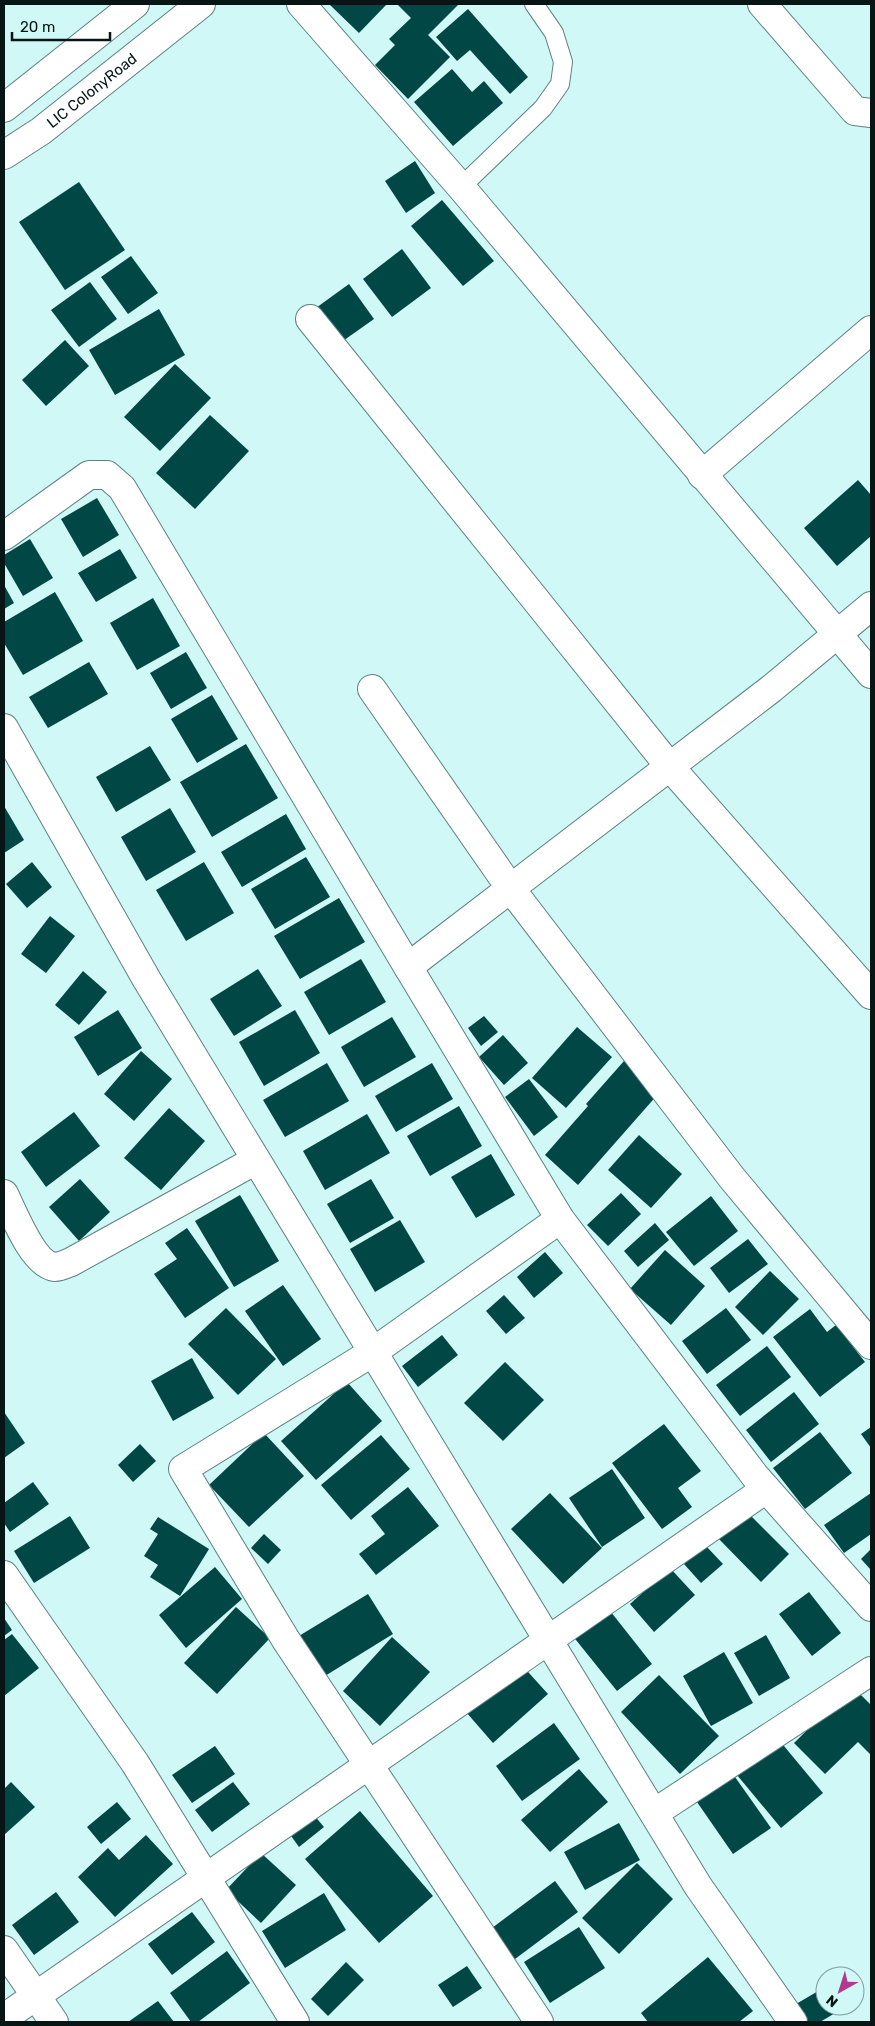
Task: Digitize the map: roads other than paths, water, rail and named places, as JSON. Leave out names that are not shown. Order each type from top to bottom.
[{"type":"street","points":[[41,131],[11,103],[135,4]]},
{"type":"street","name":"LIC ColonyRoad","points":[[4,155],[41,131],[201,4]]},
{"type":"street","points":[[301,4],[461,187],[836,635],[871,674]]},
{"type":"street","points":[[762,4],[854,111],[871,113]]},
{"type":"street","points":[[310,319],[670,767],[871,995]]},
{"type":"street","points":[[702,474],[871,330]]},
{"type":"street","points":[[4,536],[89,475],[107,475],[122,488],[560,1219],[766,1489],[871,1607]]},
{"type":"street","points":[[408,967],[771,689],[871,606]]},
{"type":"street","points":[[372,689],[511,890],[732,1178],[871,1345]]},
{"type":"street","points":[[4,728],[147,980],[548,1641],[698,1886],[793,2022]]},
{"type":"street","points":[[4,1194],[34,1252],[43,1262],[56,1267],[71,1262],[256,1160]]},
{"type":"street","points":[[539,2022],[286,1640],[183,1469],[373,1352],[560,1219]]},
{"type":"street","points":[[4,2018],[766,1489]]},
{"type":"street","points":[[4,1575],[135,1763],[295,2022]]},
{"type":"street","points":[[654,1813],[871,1671]]},
{"type":"street","points":[[4,1950],[54,2022]]},
{"type":"lane","points":[[461,187],[543,108],[560,84],[563,62],[554,32],[534,4]]}]
